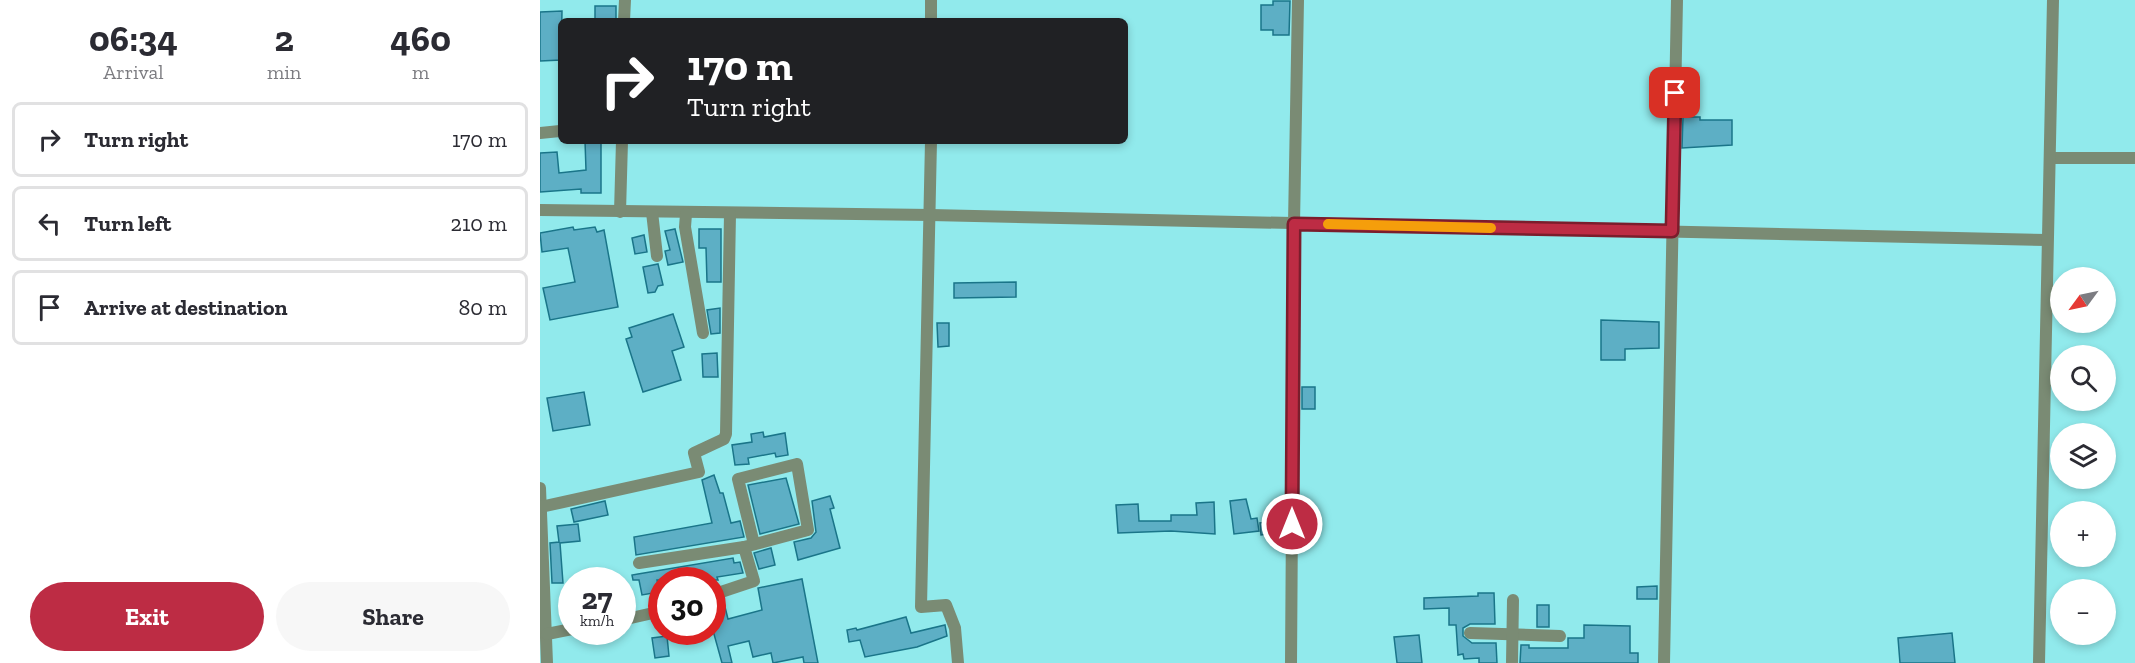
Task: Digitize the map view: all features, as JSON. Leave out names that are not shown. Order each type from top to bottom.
[{"type":"street","points":[[624,18],[625,0]]},
{"type":"street","points":[[931,18],[932,0]]},
{"type":"street","points":[[1291,663],[1298,0]]},
{"type":"street","points":[[1664,663],[1677,0]]},
{"type":"street","points":[[2039,663],[2053,0]]},
{"type":"street","points":[[540,134],[558,131]]},
{"type":"street","points":[[620,212],[622,144]]},
{"type":"street","points":[[931,144],[921,608],[946,605],[955,628],[958,663]]},
{"type":"street","points":[[2050,158],[2135,158]]},
{"type":"street","points":[[540,210],[686,214],[931,215],[2047,240]]},
{"type":"street","points":[[652,212],[657,256]]},
{"type":"street","points":[[686,214],[685,227],[703,333]]},
{"type":"street","points":[[541,503],[699,472],[694,453],[724,439],[726,434],[730,214]]},
{"type":"street","points":[[639,563],[749,546],[808,530],[797,464],[738,479],[749,546],[754,581],[726,590]]},
{"type":"street","points":[[540,488],[547,663]]},
{"type":"street","points":[[1512,663],[1511,637],[1514,600]]},
{"type":"street","points":[[547,634],[558,632]]},
{"type":"street","points":[[1470,633],[1511,637],[1560,636]]},
{"type":"building","points":[[1273,1],[1290,1],[1289,35],[1273,35],[1273,30],[1261,30],[1261,5],[1273,5]]},
{"type":"building","points":[[595,6],[616,6],[616,18],[595,18]]},
{"type":"building","points":[[562,11],[562,18],[558,18],[558,60],[540,61],[540,12]]},
{"type":"building","points":[[1683,117],[1700,117],[1700,120],[1732,120],[1732,145],[1682,148]]},
{"type":"building","points":[[585,144],[601,144],[601,193],[581,193],[581,189],[540,192],[540,153],[557,152],[559,173],[586,170]]},
{"type":"building","points":[[573,227],[574,230],[595,227],[597,232],[604,230],[618,307],[550,320],[543,288],[575,282],[568,248],[542,252],[540,233]]},
{"type":"building","points":[[675,229],[683,262],[668,265],[665,251],[670,250],[665,231]]},
{"type":"building","points":[[699,229],[721,229],[721,282],[707,282],[706,248],[699,248]]},
{"type":"building","points":[[644,235],[647,252],[635,254],[632,238]]},
{"type":"building","points":[[658,264],[663,285],[658,286],[655,292],[648,293],[643,267]]},
{"type":"building","points":[[1016,282],[1016,297],[954,298],[954,283]]},
{"type":"building","points":[[720,308],[720,333],[711,334],[707,310]]},
{"type":"building","points":[[673,314],[684,347],[672,351],[681,380],[643,392],[626,339],[632,337],[629,328]]},
{"type":"building","points":[[1601,320],[1659,322],[1659,348],[1625,349],[1625,360],[1601,360]]},
{"type":"building","points":[[937,323],[949,323],[949,346],[938,347]]},
{"type":"building","points":[[717,353],[718,377],[703,377],[702,354]]},
{"type":"building","points":[[1302,387],[1315,387],[1315,409],[1302,409]]},
{"type":"building","points":[[584,392],[590,425],[553,431],[547,398]]},
{"type":"building","points":[[763,432],[764,437],[785,433],[788,455],[776,457],[775,453],[748,458],[749,464],[735,465],[732,445],[752,442],[751,434]]},
{"type":"building","points":[[714,475],[720,493],[723,493],[731,523],[740,521],[744,537],[636,555],[634,537],[712,523],[702,480]]},
{"type":"building","points":[[786,478],[799,524],[760,534],[748,485]]},
{"type":"building","points":[[830,496],[834,508],[830,509],[840,548],[798,560],[794,542],[811,538],[816,532],[812,501]]},
{"type":"building","points":[[1246,499],[1251,519],[1257,518],[1259,531],[1234,534],[1230,501]]},
{"type":"building","points":[[605,501],[608,515],[574,522],[571,509]]},
{"type":"building","points":[[1214,502],[1215,534],[1171,531],[1118,533],[1116,505],[1138,504],[1139,521],[1171,521],[1171,515],[1197,515],[1196,503]]},
{"type":"building","points":[[1276,521],[1277,533],[1261,535],[1260,523]]},
{"type":"building","points":[[578,524],[580,541],[560,543],[562,567],[558,567],[558,583],[552,583],[550,543],[559,542],[557,526]]},
{"type":"building","points":[[771,548],[775,565],[759,569],[754,553]]},
{"type":"building","points":[[733,558],[734,563],[740,562],[743,573],[726,576],[726,567],[680,567]]},
{"type":"building","points":[[648,572],[648,594],[642,595],[639,580],[636,580],[638,574]]},
{"type":"building","points":[[802,579],[818,663],[804,663],[803,657],[773,663],[771,653],[753,657],[749,641],[728,646],[732,663],[722,663],[717,645],[726,645],[726,611],[728,619],[762,610],[758,588]]},
{"type":"building","points":[[1657,586],[1657,599],[1637,599],[1637,587]]},
{"type":"building","points":[[1478,593],[1494,593],[1495,624],[1470,624],[1463,628],[1463,636],[1472,643],[1496,643],[1497,663],[1479,663],[1479,658],[1464,659],[1463,654],[1458,655],[1456,625],[1449,625],[1449,608],[1424,609],[1424,598],[1478,596]]},
{"type":"building","points":[[1537,605],[1549,605],[1549,627],[1537,627]]},
{"type":"building","points":[[906,617],[911,633],[945,625],[947,636],[917,647],[865,657],[860,640],[849,642],[847,630],[856,628],[857,630]]},
{"type":"building","points":[[1584,625],[1630,626],[1630,653],[1638,653],[1638,663],[1520,663],[1521,645],[1529,645],[1529,648],[1568,648],[1568,638],[1584,638]]},
{"type":"building","points":[[1952,633],[1955,663],[1900,663],[1898,638]]},
{"type":"building","points":[[1419,635],[1422,663],[1397,663],[1394,637]]},
{"type":"building","points":[[653,645],[668,645],[669,656],[655,658]]},
{"type":"slow traffic","points":[[1328,224],[1491,228]]},
{"type":"route","points":[[1292,524],[1294,224],[1672,231],[1675,93]]}]
